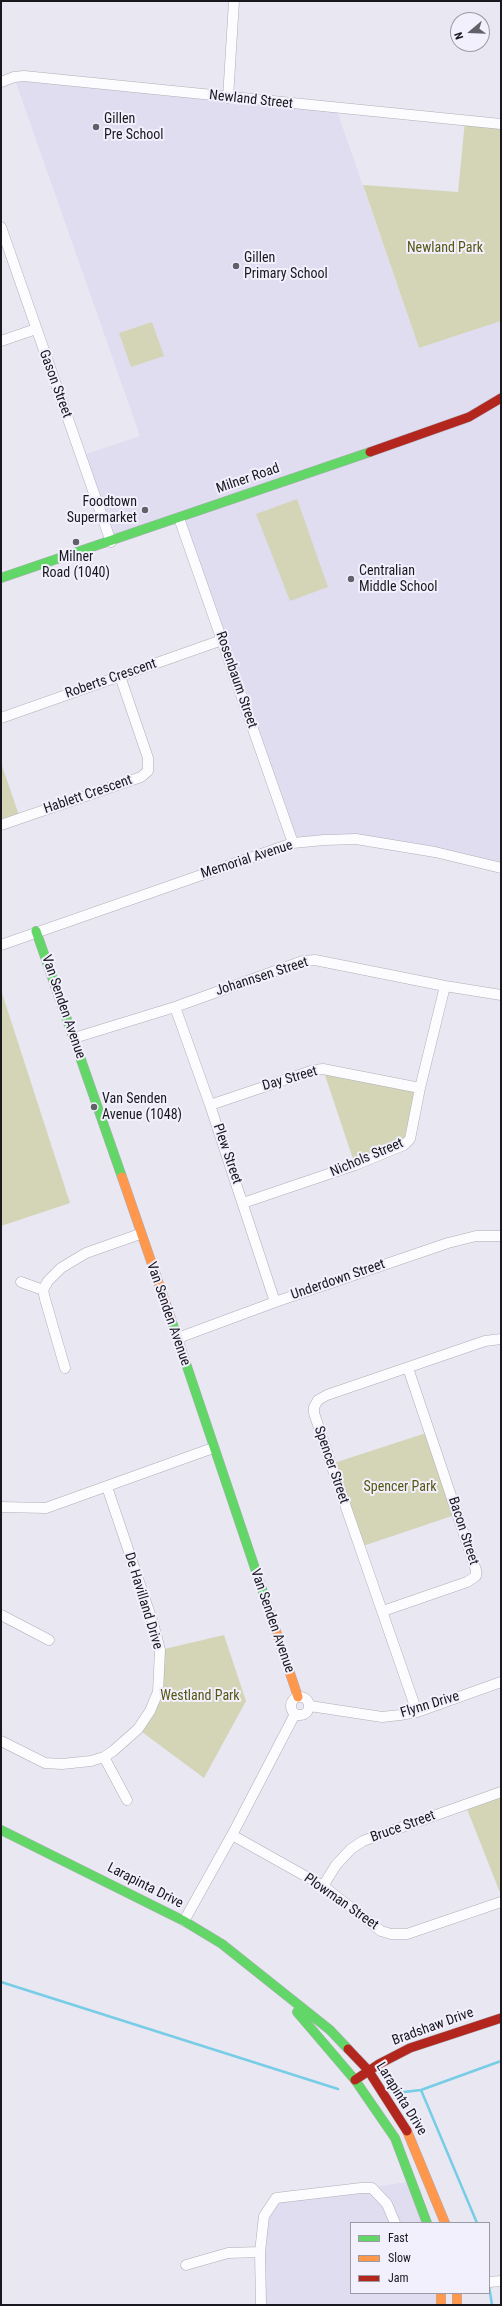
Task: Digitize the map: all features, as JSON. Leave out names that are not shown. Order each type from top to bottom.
[{"type":"street","points":[[228,98],[234,1]]},
{"type":"street","name":"Newland Street","points":[[1,82],[14,77],[24,76],[228,98],[501,124]]},
{"type":"street","name":"Gason Street","points":[[1,227],[111,542]]},
{"type":"street","points":[[1,341],[36,329]]},
{"type":"street","name":"Milner Road","points":[[1,578],[111,542],[446,426],[469,417],[501,398]]},
{"type":"street","name":"Rosenbaum Street","points":[[179,518],[293,843]]},
{"type":"street","name":"Roberts Crescent","points":[[1,718],[222,640]]},
{"type":"street","name":"Hablett Crescent","points":[[1,825],[141,777],[148,771],[148,758],[120,676]]},
{"type":"street","name":"Memorial Avenue","points":[[1,945],[36,931],[293,843],[356,839],[435,852],[501,868]]},
{"type":"street","name":"Van Senden Avenue","points":[[36,931],[74,1038],[140,1234],[178,1338],[298,1697]]},
{"type":"street","name":"Johannsen Street","points":[[74,1038],[175,1007],[303,961],[315,960],[445,986],[501,995]]},
{"type":"street","name":"Nichols Street","points":[[244,1203],[404,1145],[410,1140],[420,1088],[445,986]]},
{"type":"street","name":"Plew Street","points":[[175,1007],[244,1203],[275,1302]]},
{"type":"street","name":"Day Street","points":[[210,1105],[314,1070],[323,1069],[420,1088]]},
{"type":"street","points":[[65,1368],[44,1290],[48,1281],[61,1268],[86,1253],[140,1234]]},
{"type":"street","name":"Underdown Street","points":[[178,1338],[275,1302],[448,1243],[476,1236],[501,1236]]},
{"type":"street","points":[[21,1282],[44,1290]]},
{"type":"street","name":"Spencer Street","points":[[417,1712],[330,1464],[314,1407],[318,1400],[327,1395],[485,1341],[501,1339]]},
{"type":"street","name":"Bacon Street","points":[[382,1611],[467,1582],[476,1576],[476,1570],[408,1368]]},
{"type":"street","points":[[1,1507],[46,1508],[214,1448]]},
{"type":"street","name":"De Havilland Drive","points":[[104,1757],[138,1729],[150,1711],[158,1692],[160,1678],[160,1650],[153,1623],[106,1487]]},
{"type":"street","points":[[1,1615],[49,1640]]},
{"type":"street","name":"Flynn Drive","points":[[310,1706],[382,1717],[417,1712],[501,1682]]},
{"type":"street","points":[[298,1697],[307,1699],[310,1706],[306,1714],[295,1714],[291,1706],[292,1702],[298,1697]]},
{"type":"street","points":[[184,1921],[232,1835],[295,1714]]},
{"type":"street","points":[[1,1741],[45,1763],[62,1764],[104,1757],[127,1800]]},
{"type":"street","name":"Bruce Street","points":[[323,1886],[336,1865],[351,1849],[363,1841],[501,1792]]},
{"type":"street","name":"Larapinta Drive","points":[[1,1830],[184,1921],[222,1944],[268,1979],[330,2030],[368,2070],[405,2127],[418,2154],[445,2222]]},
{"type":"street","name":"Plowman Street","points":[[232,1835],[323,1886],[381,1931],[391,1934],[407,1934],[501,1902]]},
{"type":"street","name":"Larapinta Drive","points":[[268,1979],[355,2080],[395,2138],[427,2222]]},
{"type":"street","name":"Bradshaw Drive","points":[[355,2080],[368,2070],[410,2048],[501,2018]]},
{"type":"street","points":[[261,2305],[260,2252],[264,2216],[276,2198],[285,2195],[372,2188],[387,2204],[395,2222]]},
{"type":"street","points":[[186,2265],[228,2253],[260,2252]]},
{"type":"street","points":[[441,2294],[441,2305]]},
{"type":"street","points":[[457,2294],[457,2305]]},
{"type":"shaded area","points":[[14,77],[336,108],[419,348],[501,321],[501,868],[356,839],[293,843],[179,518],[111,542],[81,456],[140,436]]},
{"type":"shaded area","points":[[413,2181],[427,2222],[350,2222],[350,2294],[441,2294],[441,2305],[261,2305],[260,2252],[271,2203]]},
{"type":"green space","name":"Newland Park","points":[[465,121],[501,124],[501,321],[419,348],[363,185],[458,192]]},
{"type":"green space","points":[[152,322],[164,356],[131,367],[119,333]]},
{"type":"green space","points":[[297,499],[328,587],[290,601],[256,514]]},
{"type":"green space","points":[[1,763],[20,818],[1,825]]},
{"type":"green space","points":[[1,990],[70,1203],[1,1226]]},
{"type":"green space","points":[[323,1069],[420,1088],[410,1139],[355,1165]]},
{"type":"green space","name":"Spencer Park","points":[[429,1432],[458,1514],[360,1547],[331,1464]]},
{"type":"green space","name":"Westland Park","points":[[224,1635],[246,1701],[204,1778],[138,1729],[150,1711],[160,1650]]},
{"type":"green space","points":[[501,1792],[501,1895],[465,1804]]},
{"type":"waterway","points":[[1,1982],[338,2089]]},
{"type":"waterway","points":[[404,2092],[421,2090],[501,2061]]},
{"type":"waterway","points":[[421,2090],[477,2222]]},
{"type":"waterway","points":[[490,2292],[492,2305]]},
{"type":"traffic: fast","points":[[1,578],[370,452]]},
{"type":"traffic: fast","points":[[36,931],[122,1177]]},
{"type":"traffic: fast","points":[[171,1319],[265,1598]]},
{"type":"traffic: fast","points":[[1,1830],[184,1921],[222,1944],[330,2030],[348,2049]]},
{"type":"traffic: fast","points":[[297,2012],[355,2080],[395,2138],[427,2222]]},
{"type":"traffic: slow","points":[[122,1177],[171,1319]]},
{"type":"traffic: slow","points":[[265,1598],[298,1697]]},
{"type":"traffic: slow","points":[[407,2131],[445,2222]]},
{"type":"traffic: slow","points":[[441,2294],[441,2305]]},
{"type":"traffic: slow","points":[[457,2294],[457,2305]]},
{"type":"traffic: jam","points":[[370,452],[469,417],[501,398]]},
{"type":"traffic: jam","points":[[355,2080],[379,2064],[410,2048],[501,2018]]},
{"type":"traffic: jam","points":[[348,2049],[368,2070],[407,2131]]},
{"type":"place","name":"Gillen Pre School","points":[[96,127]]},
{"type":"place","name":"Gillen Primary School","points":[[236,266]]},
{"type":"place","name":"Foodtown Supermarket","points":[[145,510]]},
{"type":"place","name":"Milner Road (1040)","points":[[76,542]]},
{"type":"place","name":"Centralian Middle School","points":[[351,579]]},
{"type":"place","name":"Van Senden Avenue (1048)","points":[[94,1107]]}]
